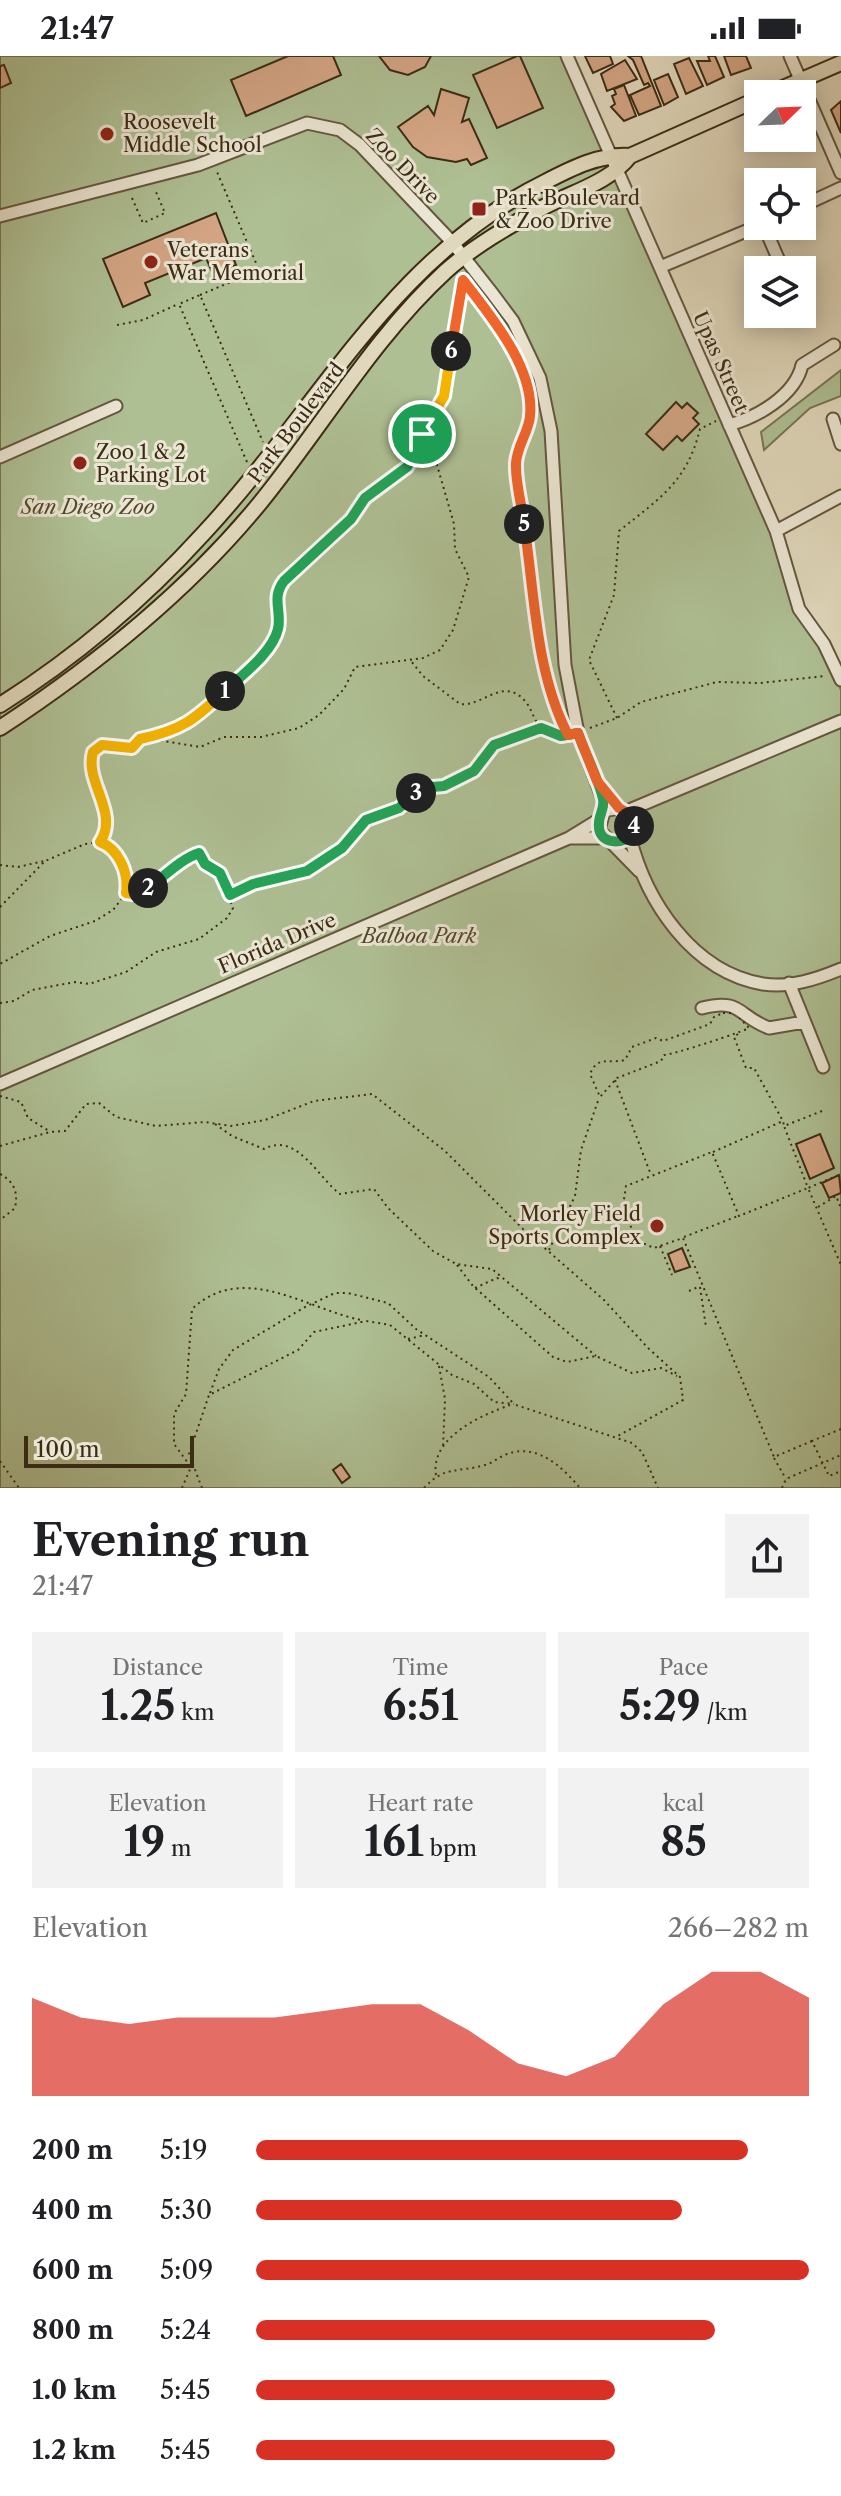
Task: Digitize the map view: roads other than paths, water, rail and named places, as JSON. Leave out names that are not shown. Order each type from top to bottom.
[{"type":"main road","points":[[802,80],[841,63]]},
{"type":"main road","name":"Park Boulevard","points":[[0,728],[90,667],[170,598],[259,504],[398,321],[463,257],[520,220],[616,172],[630,156],[744,105]]},
{"type":"main road","name":"Park Boulevard","points":[[0,705],[75,654],[155,584],[242,490],[383,309],[432,257],[539,185],[609,154],[630,156]]},
{"type":"street","name":"Upas Street","points":[[567,56],[776,531],[799,609],[841,680]]},
{"type":"street","points":[[790,56],[800,80]]},
{"type":"street","points":[[816,117],[841,173]]},
{"type":"street","name":"Zoo Drive","points":[[0,216],[198,165],[290,127],[324,124],[351,137],[452,242],[513,321],[540,378],[551,431],[565,665],[573,734],[597,781]]},
{"type":"street","points":[[816,200],[841,188]]},
{"type":"street","points":[[660,267],[744,233]]},
{"type":"street","points":[[727,421],[758,417],[799,376],[802,365],[834,345]]},
{"type":"street","points":[[0,457],[116,406]]},
{"type":"street","points":[[833,419],[841,444]]},
{"type":"street","points":[[776,531],[841,496]]},
{"type":"street","points":[[623,809],[662,796],[841,721]]},
{"type":"street","points":[[597,781],[623,809],[632,832],[640,871]]},
{"type":"street","points":[[597,781],[604,802],[598,825],[640,871],[671,925],[701,954],[737,975],[764,984],[789,983],[841,969]]},
{"type":"street","points":[[609,840],[632,832],[640,815],[662,796]]},
{"type":"street","name":"Florida Drive","points":[[0,1084],[569,838],[601,817],[623,809]]},
{"type":"street","name":"Florida Drive","points":[[569,838],[609,840]]},
{"type":"street","points":[[789,983],[823,1067]]},
{"type":"street","points":[[702,1008],[718,1004],[739,1006],[769,1028],[804,1022]]},
{"type":"place","name":"Roosevelt Middle School","points":[[107,134]]},
{"type":"place","name":"Park Boulevard & Zoo Drive","points":[[479,209]]},
{"type":"place","name":"Veterans War Memorial","points":[[151,262]]},
{"type":"place","name":"Zoo 1 & 2 Parking Lot","points":[[80,463]]},
{"type":"place","name":"Morley Field Sports Complex","points":[[657,1226]]},
{"type":"park label","name":"San Diego Zoo","points":[[88,507]]},
{"type":"park label","name":"Balboa Park","points":[[419,936]]}]
